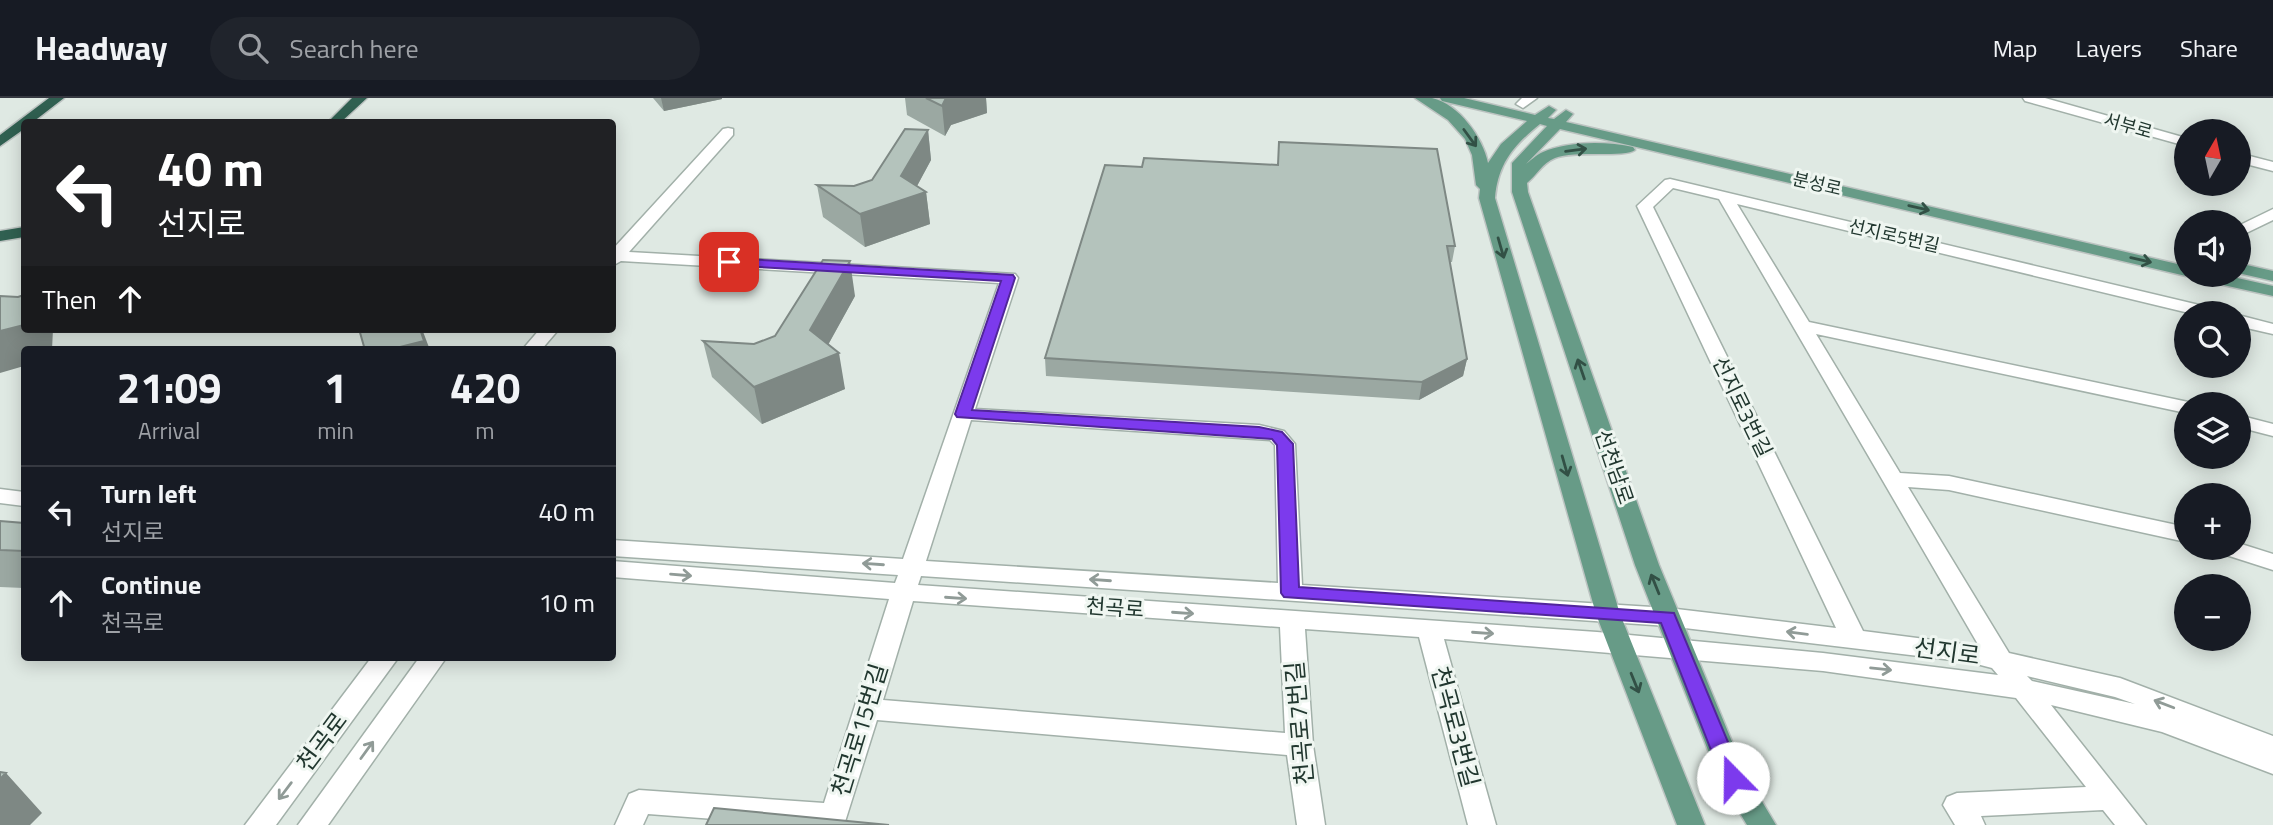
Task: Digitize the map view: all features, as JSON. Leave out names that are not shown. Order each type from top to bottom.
[{"type":"highway","points":[[30,119],[57,98]]},
{"type":"highway","points":[[337,119],[360,98]]},
{"type":"highway","points":[[0,142],[21,126]]},
{"type":"highway","points":[[0,236],[21,232]]},
{"type":"main road","points":[[1422,98],[1441,107],[1458,122],[1477,147],[1487,198],[1608,614],[1692,825]]},
{"type":"main road","name":"분성로","points":[[1447,98],[1552,116],[2174,253]]},
{"type":"main road","name":"분성로","points":[[1498,98],[1526,101],[1552,116],[1689,154],[2174,268]]},
{"type":"main road","points":[[1487,198],[1487,177],[1497,154],[1552,116]]},
{"type":"main road","points":[[1520,183],[1519,163],[1552,116]]},
{"type":"main road","points":[[1520,183],[1540,159],[1559,152],[1589,149],[1689,154]]},
{"type":"main road","name":"선천남로","points":[[1520,183],[1520,192],[1668,617],[1733,778],[1762,825]]},
{"type":"main road","points":[[2251,271],[2273,276]]},
{"type":"main road","points":[[2251,286],[2273,291]]},
{"type":"street","name":"서부로","points":[[2030,98],[2174,139]]},
{"type":"street","points":[[616,257],[728,132]]},
{"type":"street","points":[[2251,161],[2273,167]]},
{"type":"street","name":"선지로5번길","points":[[1670,183],[2174,304]]},
{"type":"street","name":"선지로3번길","points":[[1670,183],[1644,206],[1854,639]]},
{"type":"street","points":[[1725,196],[2000,660],[2132,825]]},
{"type":"street","points":[[2251,225],[2273,214]]},
{"type":"street","name":"천곡로15번길","points":[[616,258],[1009,278],[903,594],[834,816],[639,802],[629,825]]},
{"type":"street","points":[[2251,323],[2273,329]]},
{"type":"street","points":[[1802,326],[2174,404]]},
{"type":"street","points":[[535,346],[546,333]]},
{"type":"street","points":[[963,414],[1259,431],[1277,435],[1285,444],[1290,593]]},
{"type":"street","points":[[2251,424],[2273,430]]},
{"type":"street","points":[[1893,480],[1949,483],[2174,532]]},
{"type":"street","points":[[0,496],[21,499]]},
{"type":"street","name":"천곡로","points":[[616,548],[1608,614]]},
{"type":"street","points":[[2251,555],[2273,562]]},
{"type":"street","name":"천곡로","points":[[616,569],[903,594],[1618,642]]},
{"type":"street","name":"선지로","points":[[1608,614],[1668,617],[1969,653],[2120,688],[2273,747]]},
{"type":"street","name":"천곡로7번길","points":[[1292,620],[1299,745],[1311,825]]},
{"type":"street","name":"천곡로3번길","points":[[1429,629],[1482,825]]},
{"type":"street","name":"선지로","points":[[1618,642],[1948,676],[2096,702],[2245,750],[2273,763]]},
{"type":"street","name":"천곡로","points":[[259,825],[383,661]]},
{"type":"street","name":"천곡로","points":[[312,825],[431,661]]},
{"type":"street","points":[[866,709],[1299,745]]},
{"type":"street","points":[[1971,825],[1957,804],[2110,798]]},
{"type":"building","points":[[926,98],[946,98],[942,106]]},
{"type":"building","points":[[905,129],[928,130],[901,176],[926,192],[860,214],[817,185],[854,186],[872,180]]},
{"type":"building","points":[[1279,142],[1437,149],[1455,246],[1447,246],[1467,359],[1422,382],[1045,358],[1105,165],[1142,167],[1144,158],[1278,165]]},
{"type":"building","points":[[823,260],[850,261],[810,330],[839,353],[754,387],[703,341],[754,344],[775,336]]},
{"type":"building","points":[[0,296],[21,296],[21,326],[0,331]]},
{"type":"building","points":[[360,333],[421,333],[424,341],[404,346],[364,346]]},
{"type":"building","points":[[0,521],[21,523],[21,551],[0,550]]},
{"type":"building","points":[[714,808],[889,825],[706,825]]},
{"type":"route","points":[[729,262],[1009,278],[963,414],[1259,431],[1277,435],[1285,444],[1290,593],[1668,617],[1733,778]]}]
